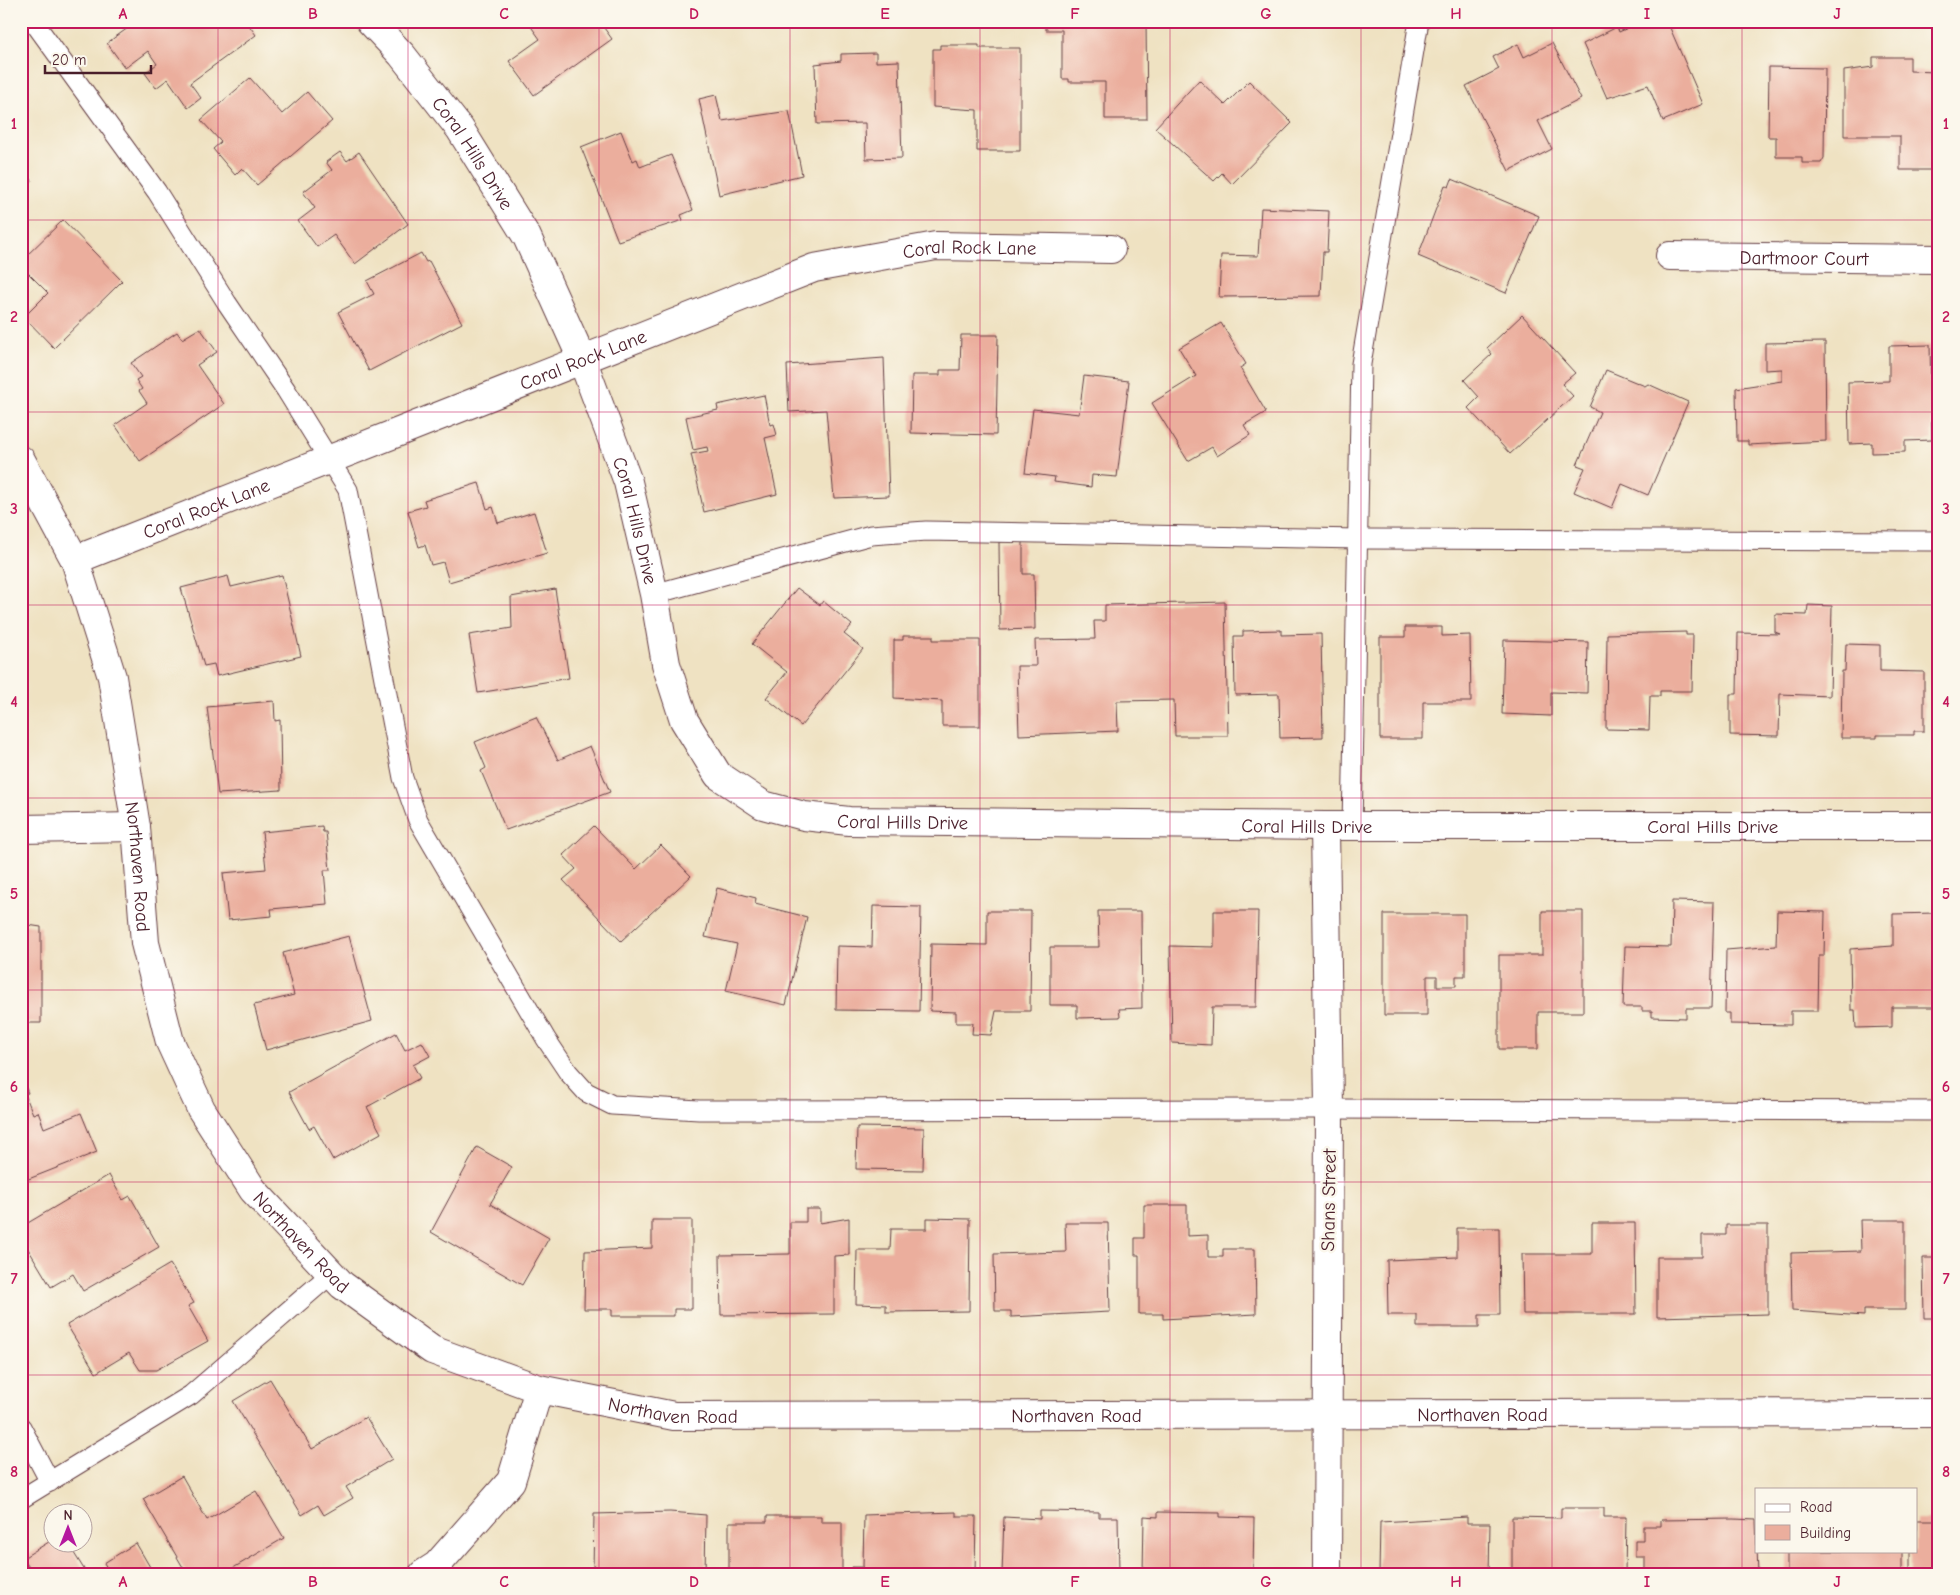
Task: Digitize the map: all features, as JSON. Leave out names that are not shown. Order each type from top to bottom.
[{"type":"street","name":"Coral Hills Drive","points":[[370,21],[402,55],[460,129],[527,237],[582,359],[628,482],[654,594],[666,664],[684,720],[718,775],[763,804],[804,816],[849,820],[1325,826],[1939,826]]},
{"type":"street","name":"Coral Rock Lane","points":[[75,560],[814,268],[936,246],[1111,249]]},
{"type":"street","name":"Dartmoor Court","points":[[1670,256],[1939,259]]},
{"type":"street","name":"Northaven Road","points":[[21,460],[75,560],[112,677],[136,827],[145,943],[170,1042],[201,1108],[253,1190],[342,1285],[432,1350],[539,1389],[674,1416],[1939,1413]]},
{"type":"street","name":"Shans Street","points":[[1325,826],[1329,1108],[1326,1414],[1327,1574]]},
{"type":"street","points":[[21,829],[136,827]]},
{"type":"street","points":[[424,1574],[437,1565],[511,1481],[539,1389]]},
{"type":"lane","points":[[33,21],[157,192],[330,459],[348,490],[403,778],[411,803],[418,820],[546,1039],[568,1072],[586,1092],[612,1105],[698,1110],[1329,1108],[1939,1111]]},
{"type":"lane","points":[[1352,826],[1361,364],[1419,21]]},
{"type":"lane","points":[[654,594],[838,543],[880,534],[926,531],[1359,538],[1939,541]]},
{"type":"lane","points":[[21,1499],[191,1395],[331,1274]]},
{"type":"lane","points":[[21,1427],[50,1482]]},
{"type":"building","points":[[123,21],[246,21],[256,35],[190,83],[201,98],[188,108],[168,79],[156,88],[145,73],[157,64],[148,51],[125,68],[107,43],[128,28]]},
{"type":"building","points":[[527,21],[599,21],[612,39],[534,95],[509,61],[540,39]]},
{"type":"building","points":[[1046,21],[1146,21],[1147,119],[1105,119],[1105,82],[1069,82],[1069,79],[1062,79],[1062,30],[1046,30]]},
{"type":"building","points":[[1643,21],[1667,21],[1703,104],[1663,121],[1648,85],[1607,98],[1583,44],[1617,27],[1619,32]]},
{"type":"building","points":[[1552,43],[1581,99],[1538,121],[1552,149],[1509,171],[1466,86],[1499,69],[1493,57],[1518,44],[1524,57]]},
{"type":"building","points":[[940,45],[979,45],[979,48],[1020,48],[1020,151],[977,151],[977,110],[933,107],[933,49],[940,49]]},
{"type":"building","points":[[876,53],[876,62],[899,61],[902,158],[866,159],[865,123],[817,124],[815,64],[841,61],[841,54]]},
{"type":"building","points":[[1873,57],[1910,57],[1910,71],[1936,72],[1936,170],[1900,170],[1900,136],[1844,136],[1844,71],[1873,67]]},
{"type":"building","points":[[1769,67],[1825,68],[1824,158],[1821,163],[1802,163],[1802,157],[1776,157],[1776,137],[1768,137]]},
{"type":"building","points":[[250,78],[282,114],[307,92],[332,121],[257,185],[242,168],[235,175],[213,149],[221,142],[201,120]]},
{"type":"building","points":[[1199,80],[1225,105],[1249,81],[1292,123],[1232,184],[1222,173],[1214,181],[1155,128]]},
{"type":"building","points":[[716,95],[722,121],[789,111],[802,175],[719,195],[699,99]]},
{"type":"building","points":[[621,131],[633,161],[637,159],[640,167],[671,155],[693,210],[681,215],[683,220],[618,241],[581,147]]},
{"type":"building","points":[[340,152],[347,161],[359,152],[408,224],[355,264],[334,235],[317,247],[298,221],[315,208],[303,192],[332,170],[326,162]]},
{"type":"building","points":[[21,172],[32,180],[21,196]]},
{"type":"building","points":[[1452,179],[1539,216],[1506,293],[1418,256],[1445,185],[1449,187]]},
{"type":"building","points":[[1261,208],[1329,211],[1327,252],[1323,252],[1321,296],[1219,297],[1221,255],[1258,256]]},
{"type":"building","points":[[63,220],[122,281],[54,348],[24,317],[48,293],[21,266],[21,261]]},
{"type":"building","points":[[421,253],[426,262],[429,261],[462,323],[369,371],[338,312],[374,294],[367,281]]},
{"type":"building","points":[[1522,315],[1575,373],[1562,384],[1573,396],[1510,454],[1468,408],[1479,397],[1464,380],[1492,354],[1487,348]]},
{"type":"building","points":[[1221,323],[1246,364],[1240,368],[1266,412],[1244,425],[1250,435],[1217,456],[1212,447],[1188,461],[1152,403],[1196,376],[1179,348]]},
{"type":"building","points":[[200,328],[217,352],[197,365],[224,404],[140,461],[115,425],[147,403],[139,391],[142,389],[136,380],[141,377],[131,363],[177,332],[182,339]]},
{"type":"building","points":[[961,335],[998,335],[996,435],[911,433],[912,375],[940,375],[940,370],[960,370]]},
{"type":"building","points":[[1825,342],[1826,441],[1748,445],[1748,441],[1737,441],[1736,388],[1782,381],[1782,369],[1765,370],[1765,343]]},
{"type":"building","points":[[1930,345],[1932,440],[1905,441],[1905,452],[1872,453],[1872,443],[1849,444],[1848,382],[1889,381],[1889,346]]},
{"type":"building","points":[[884,358],[889,496],[834,498],[826,410],[789,412],[787,365]]},
{"type":"building","points":[[1606,370],[1645,386],[1648,384],[1688,402],[1648,495],[1622,484],[1612,508],[1574,492],[1585,468],[1577,465],[1600,412],[1590,407]]},
{"type":"building","points":[[1084,376],[1129,381],[1117,477],[1092,475],[1091,487],[1054,482],[1055,477],[1025,473],[1033,409],[1079,414]]},
{"type":"building","points":[[764,395],[770,425],[774,424],[777,435],[765,438],[777,494],[704,512],[691,454],[708,451],[707,447],[693,450],[686,417],[718,410],[717,405]]},
{"type":"building","points":[[479,483],[487,509],[493,507],[498,523],[534,512],[547,553],[449,582],[443,562],[431,565],[425,545],[419,547],[408,511],[426,506],[424,500]]},
{"type":"building","points":[[1023,541],[1023,574],[1034,574],[1035,629],[1000,630],[999,542]]},
{"type":"building","points":[[282,575],[301,656],[217,676],[214,664],[204,666],[181,588],[228,576],[231,587]]},
{"type":"building","points":[[797,588],[820,605],[823,601],[852,625],[844,634],[863,649],[801,726],[766,698],[787,672],[752,644]]},
{"type":"building","points":[[555,589],[569,678],[478,693],[469,635],[512,628],[511,597]]},
{"type":"building","points":[[1225,602],[1228,736],[1175,736],[1174,700],[1117,701],[1118,731],[1019,735],[1017,666],[1036,666],[1035,640],[1095,639],[1094,621],[1105,621],[1105,605]]},
{"type":"building","points":[[1808,605],[1832,606],[1830,696],[1780,694],[1779,736],[1730,735],[1730,694],[1737,694],[1738,633],[1780,634],[1775,632],[1775,614],[1807,615]]},
{"type":"building","points":[[1405,627],[1442,627],[1442,636],[1470,635],[1471,702],[1423,702],[1423,739],[1380,739],[1380,637],[1405,637]]},
{"type":"building","points":[[1281,630],[1281,635],[1321,634],[1323,737],[1280,738],[1279,694],[1235,695],[1234,636],[1243,636],[1243,631]]},
{"type":"building","points":[[1686,632],[1686,635],[1693,635],[1692,691],[1660,691],[1660,696],[1650,696],[1649,730],[1606,729],[1607,634]]},
{"type":"building","points":[[903,636],[933,636],[933,640],[980,640],[980,726],[942,726],[942,701],[894,698],[894,640],[903,640]]},
{"type":"building","points":[[1504,640],[1588,642],[1587,693],[1551,692],[1551,716],[1502,714]]},
{"type":"building","points":[[1846,644],[1880,645],[1880,671],[1924,672],[1924,731],[1914,731],[1914,735],[1877,735],[1877,738],[1841,738],[1842,671],[1845,671]]},
{"type":"building","points":[[274,701],[275,721],[280,720],[281,790],[218,794],[207,707]]},
{"type":"building","points":[[536,717],[558,760],[590,746],[610,792],[506,830],[481,771],[486,768],[475,742]]},
{"type":"building","points":[[322,826],[323,832],[326,832],[330,870],[324,870],[327,904],[271,909],[272,916],[228,920],[223,873],[266,869],[262,832]]},
{"type":"building","points":[[594,826],[636,869],[661,845],[691,876],[621,941],[563,880],[576,869],[563,855]]},
{"type":"building","points":[[717,888],[756,898],[755,904],[807,917],[786,1005],[726,991],[737,944],[705,937]]},
{"type":"building","points":[[1672,901],[1714,902],[1711,1008],[1686,1008],[1686,1018],[1652,1017],[1652,1011],[1642,1011],[1642,1007],[1623,1007],[1625,946],[1671,947]]},
{"type":"building","points":[[873,906],[921,907],[919,1011],[836,1010],[837,946],[872,947]]},
{"type":"building","points":[[987,911],[1031,911],[1030,1011],[996,1011],[991,1035],[972,1034],[973,1023],[956,1023],[956,1012],[930,1011],[931,944],[987,945]]},
{"type":"building","points":[[1098,911],[1141,911],[1142,1008],[1119,1009],[1120,1017],[1077,1018],[1077,1005],[1050,1005],[1050,947],[1099,947]]},
{"type":"building","points":[[1214,911],[1258,911],[1256,1007],[1212,1007],[1211,1045],[1172,1043],[1170,946],[1214,947]]},
{"type":"building","points":[[1542,911],[1583,911],[1583,1012],[1538,1012],[1538,1049],[1499,1049],[1499,955],[1542,955]]},
{"type":"building","points":[[1777,911],[1825,912],[1824,956],[1819,956],[1818,1011],[1791,1011],[1791,1025],[1730,1024],[1730,1013],[1725,1013],[1726,950],[1776,946]]},
{"type":"building","points":[[1936,913],[1937,1007],[1892,1007],[1892,1027],[1856,1028],[1855,1010],[1851,1010],[1850,949],[1893,946],[1893,914]]},
{"type":"building","points":[[1384,914],[1465,914],[1465,976],[1456,976],[1456,986],[1437,986],[1437,976],[1427,976],[1427,1015],[1384,1015]]},
{"type":"building","points":[[21,924],[41,927],[41,1023],[21,1023]]},
{"type":"building","points":[[349,936],[372,1021],[266,1050],[254,1005],[294,995],[283,953]]},
{"type":"building","points":[[396,1033],[405,1050],[422,1042],[430,1056],[413,1065],[420,1078],[367,1107],[381,1133],[333,1160],[314,1126],[309,1129],[289,1092]]},
{"type":"building","points":[[26,1088],[28,1093],[25,1094],[33,1114],[38,1112],[44,1128],[81,1113],[97,1152],[21,1182],[21,1090]]},
{"type":"building","points":[[857,1127],[924,1128],[923,1170],[856,1169]]},
{"type":"building","points":[[477,1147],[512,1167],[490,1204],[549,1238],[522,1285],[431,1232]]},
{"type":"building","points":[[109,1175],[123,1200],[130,1196],[159,1247],[83,1291],[73,1274],[51,1287],[21,1237],[21,1227]]},
{"type":"building","points":[[1144,1205],[1187,1205],[1187,1236],[1208,1235],[1208,1257],[1223,1257],[1223,1249],[1255,1249],[1256,1314],[1163,1319],[1163,1314],[1139,1314],[1139,1255],[1135,1255],[1135,1238],[1144,1238]]},
{"type":"building","points":[[806,1209],[820,1209],[820,1223],[849,1218],[849,1255],[834,1256],[834,1314],[721,1315],[720,1255],[790,1254],[790,1222],[806,1222]]},
{"type":"building","points":[[927,1218],[970,1219],[969,1311],[886,1312],[886,1305],[856,1304],[857,1250],[890,1250],[891,1229],[927,1229]]},
{"type":"building","points":[[652,1220],[692,1220],[692,1309],[674,1309],[674,1316],[612,1316],[612,1309],[584,1309],[585,1251],[652,1248]]},
{"type":"building","points":[[1860,1220],[1905,1220],[1905,1310],[1864,1310],[1864,1316],[1792,1311],[1791,1253],[1861,1251]]},
{"type":"building","points":[[1065,1223],[1108,1223],[1110,1312],[1011,1317],[1011,1311],[995,1311],[994,1254],[1066,1252]]},
{"type":"building","points":[[1592,1223],[1635,1223],[1636,1314],[1523,1314],[1522,1254],[1592,1254]]},
{"type":"building","points":[[1726,1225],[1768,1225],[1768,1314],[1657,1317],[1657,1257],[1702,1257],[1702,1235],[1726,1235]]},
{"type":"building","points":[[1457,1228],[1499,1228],[1500,1315],[1479,1315],[1479,1327],[1417,1327],[1417,1315],[1388,1315],[1387,1260],[1457,1257]]},
{"type":"building","points":[[1923,1258],[1939,1258],[1939,1318],[1924,1318]]},
{"type":"building","points":[[170,1264],[194,1303],[188,1306],[208,1341],[156,1370],[140,1370],[129,1353],[96,1373],[67,1325]]},
{"type":"building","points":[[270,1379],[312,1449],[366,1417],[392,1459],[346,1487],[353,1498],[324,1515],[318,1505],[302,1515],[233,1401]]},
{"type":"building","points":[[182,1476],[207,1520],[256,1491],[284,1538],[223,1574],[187,1574],[143,1499]]},
{"type":"building","points":[[1561,1508],[1604,1508],[1604,1517],[1626,1517],[1625,1574],[1512,1574],[1512,1517],[1561,1518]]},
{"type":"building","points":[[1040,1511],[1099,1512],[1099,1517],[1118,1517],[1119,1574],[1002,1574],[1004,1517],[1040,1519]]},
{"type":"building","points":[[670,1512],[706,1515],[705,1574],[593,1572],[594,1514]]},
{"type":"building","points":[[956,1512],[956,1516],[976,1516],[975,1574],[852,1574],[852,1567],[863,1567],[864,1515]]},
{"type":"building","points":[[1158,1512],[1220,1513],[1220,1517],[1254,1518],[1253,1574],[1143,1574],[1144,1516],[1158,1517]]},
{"type":"building","points":[[767,1516],[821,1516],[821,1522],[842,1522],[842,1574],[729,1574],[729,1522],[767,1522]]},
{"type":"building","points":[[1467,1517],[1467,1523],[1490,1523],[1489,1574],[1379,1574],[1380,1522]]},
{"type":"building","points":[[1661,1520],[1755,1520],[1755,1552],[1757,1552],[1758,1574],[1645,1574],[1645,1557],[1635,1557],[1635,1540],[1643,1540],[1643,1526],[1661,1526]]},
{"type":"building","points":[[1918,1520],[1939,1520],[1939,1574],[1910,1574],[1910,1552],[1918,1552]]},
{"type":"building","points":[[136,1543],[154,1574],[97,1574],[107,1568],[104,1563]]},
{"type":"building","points":[[42,1546],[42,1552],[73,1552],[87,1574],[33,1574],[23,1558]]},
{"type":"building","points":[[1787,1552],[1902,1552],[1902,1574],[1787,1574]]}]
